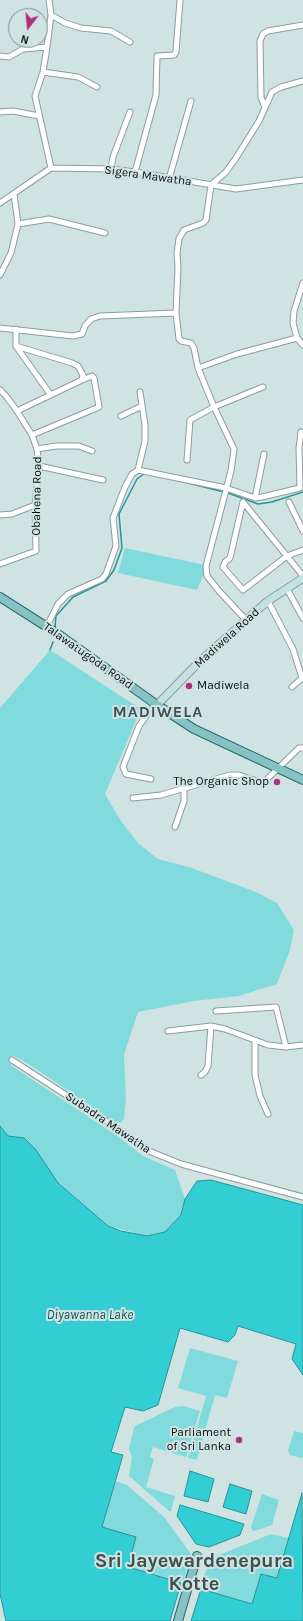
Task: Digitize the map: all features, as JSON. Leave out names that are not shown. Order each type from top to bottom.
[{"type":"main road","name":"Madiwela Road","points":[[157,706],[200,661],[246,620],[268,601],[303,577]]},
{"type":"main road","name":"Talawatugoda Road","points":[[0,597],[47,626],[157,706],[210,738],[303,780]]},
{"type":"main road","points":[[178,1621],[199,1557],[184,1621]]},
{"type":"street","points":[[48,39],[51,15],[49,0]]},
{"type":"street","points":[[135,172],[156,95],[157,56],[174,55],[176,52],[180,0]]},
{"type":"street","points":[[51,15],[65,24],[81,28],[111,31],[130,42]]},
{"type":"street","points":[[264,105],[261,97],[260,41],[263,34],[268,31],[303,25]]},
{"type":"street","points":[[0,56],[9,57],[23,49],[35,48]]},
{"type":"street","points":[[0,203],[51,168],[35,96],[43,72],[47,48]]},
{"type":"street","points":[[43,72],[78,77],[97,87]]},
{"type":"street","points":[[246,620],[219,592],[207,576],[206,566],[231,471],[234,448],[214,407],[198,368],[194,348],[191,344],[179,339],[176,314],[178,267],[177,253],[179,239],[184,230],[203,223],[206,220],[210,185],[224,173],[236,158],[259,121],[264,105],[272,92],[281,87],[303,81]]},
{"type":"street","points":[[169,179],[191,101]]},
{"type":"street","points":[[0,112],[12,111],[39,116]]},
{"type":"street","points":[[111,169],[112,157],[130,112]]},
{"type":"street","name":"Sigera Mawatha","points":[[51,168],[111,169],[236,189],[303,180]]},
{"type":"street","points":[[0,275],[11,253],[18,224],[14,194]]},
{"type":"street","points":[[18,224],[49,219],[105,233]]},
{"type":"street","points":[[303,283],[294,311],[293,323],[297,338],[303,345]]},
{"type":"street","points":[[0,328],[73,336],[82,334],[85,326],[91,319],[100,316],[176,314]]},
{"type":"street","points":[[16,329],[16,346],[50,394]]},
{"type":"street","points":[[198,368],[237,354],[297,338]]},
{"type":"street","points":[[16,346],[78,366],[83,375],[82,380]]},
{"type":"street","points":[[17,410],[82,380],[92,376],[94,378],[99,406],[32,436]]},
{"type":"street","points":[[187,460],[190,420],[214,407],[263,387]]},
{"type":"street","name":"Obahena Road","points":[[0,390],[17,410],[32,436],[37,449],[39,466],[35,505],[36,551],[0,564]]},
{"type":"street","points":[[47,626],[58,604],[68,594],[102,579],[106,574],[116,546],[113,518],[125,487],[132,474],[138,470],[145,441],[140,392]]},
{"type":"street","points":[[121,416],[142,406]]},
{"type":"street","points":[[138,470],[256,498],[300,488],[299,448],[302,432]]},
{"type":"street","points":[[37,449],[56,446],[79,446],[92,450]]},
{"type":"street","points":[[256,498],[264,454]]},
{"type":"street","points":[[39,466],[103,480]]},
{"type":"street","points":[[303,550],[287,556],[243,590],[223,567],[225,562],[230,558],[243,502],[263,526],[287,556],[303,577]]},
{"type":"street","points":[[289,502],[303,531]]},
{"type":"street","points":[[0,515],[12,514],[35,505]]},
{"type":"street","points":[[286,589],[303,618]]},
{"type":"street","points":[[268,601],[293,649],[302,678],[292,687]]},
{"type":"street","points":[[151,779],[126,774],[123,767],[139,726],[149,712],[157,706]]},
{"type":"street","points":[[133,798],[162,795],[230,774],[239,775],[260,782],[265,781],[299,748],[303,748]]},
{"type":"street","points":[[175,827],[184,801],[184,788]]},
{"type":"street","points":[[216,1011],[276,1007],[286,1048]]},
{"type":"street","points":[[168,1031],[211,1026],[225,1029],[268,1045],[286,1048],[303,1045]]},
{"type":"street","points":[[201,1075],[205,1072],[208,1066],[211,1026]]},
{"type":"street","points":[[255,1041],[254,1075],[260,1096],[268,1114]]},
{"type":"street","name":"Subadra Mawatha","points":[[12,1060],[117,1128],[149,1151],[181,1164],[303,1197]]},
{"type":"shaded area","points":[[125,548],[205,565],[203,576],[197,590],[118,573]]},
{"type":"shaded area","points":[[50,650],[141,709],[105,794],[121,821],[138,843],[158,859],[189,867],[256,892],[277,903],[294,930],[290,950],[277,984],[239,996],[194,1001],[138,1012],[124,1055],[126,1100],[124,1119],[120,1123],[113,1121],[27,1063],[14,1056],[10,1057],[9,1061],[12,1066],[119,1137],[143,1156],[175,1170],[185,1199],[181,1215],[165,1232],[147,1236],[108,1226],[58,1183],[36,1150],[24,1138],[8,1136],[0,1126],[0,708]]},
{"type":"shaded area","points":[[190,1348],[238,1361],[227,1398],[215,1395],[197,1460],[188,1458],[206,1396],[178,1388]]},
{"type":"shaded area","points":[[183,1406],[200,1411],[186,1457],[153,1447],[150,1457],[154,1459],[146,1487],[175,1496],[171,1511],[169,1511],[129,1476],[132,1457],[129,1449],[134,1427],[175,1407]]},
{"type":"shaded area","points":[[294,1431],[303,1433],[303,1457],[301,1458],[290,1455],[288,1450]]},
{"type":"shaded area","points":[[115,1481],[127,1485],[164,1517],[191,1554],[183,1583],[127,1567],[102,1527]]},
{"type":"shaded area","points":[[262,1494],[279,1500],[272,1525],[255,1531],[252,1530],[251,1527]]},
{"type":"shaded area","points":[[271,1534],[289,1538],[277,1578],[261,1574],[253,1604],[201,1589],[209,1559]]},
{"type":"water","name":"Diyawanna Lake","points":[[0,1126],[8,1136],[24,1138],[36,1150],[58,1183],[108,1226],[121,1231],[147,1236],[165,1232],[181,1215],[185,1199],[197,1181],[211,1180],[303,1205],[303,1375],[292,1359],[296,1344],[238,1326],[235,1335],[228,1342],[180,1328],[158,1405],[143,1411],[125,1407],[111,1452],[123,1455],[102,1527],[136,1537],[128,1567],[181,1583],[170,1621],[6,1621],[0,1594]]},
{"type":"water","points":[[190,1471],[214,1479],[208,1502],[184,1496]]},
{"type":"water","points":[[230,1484],[252,1491],[246,1514],[223,1507]]},
{"type":"water","points":[[302,1493],[303,1621],[191,1621],[201,1589],[252,1604],[261,1574],[277,1578]]},
{"type":"water","points":[[180,1505],[244,1524],[240,1535],[209,1547],[196,1544],[177,1516]]},
{"type":"waterway","points":[[55,627],[56,616],[73,597],[106,581],[114,570],[122,548],[119,514],[137,479],[145,473]]},
{"type":"waterway","points":[[172,479],[228,493],[258,504],[272,502],[303,492]]},
{"type":"waterway","points":[[50,650],[53,642]]},
{"type":"place","name":"Madiwela","points":[[189,686]]},
{"type":"place","name":"The Organic Shop","points":[[277,782]]},
{"type":"place","name":"Parliament of Sri Lanka","points":[[239,1440]]},
{"type":"district","name":"MADIWELA","points":[[158,712]]},
{"type":"district","name":"Sri Jayewardenepura Kotte","points":[[194,1572]]}]
